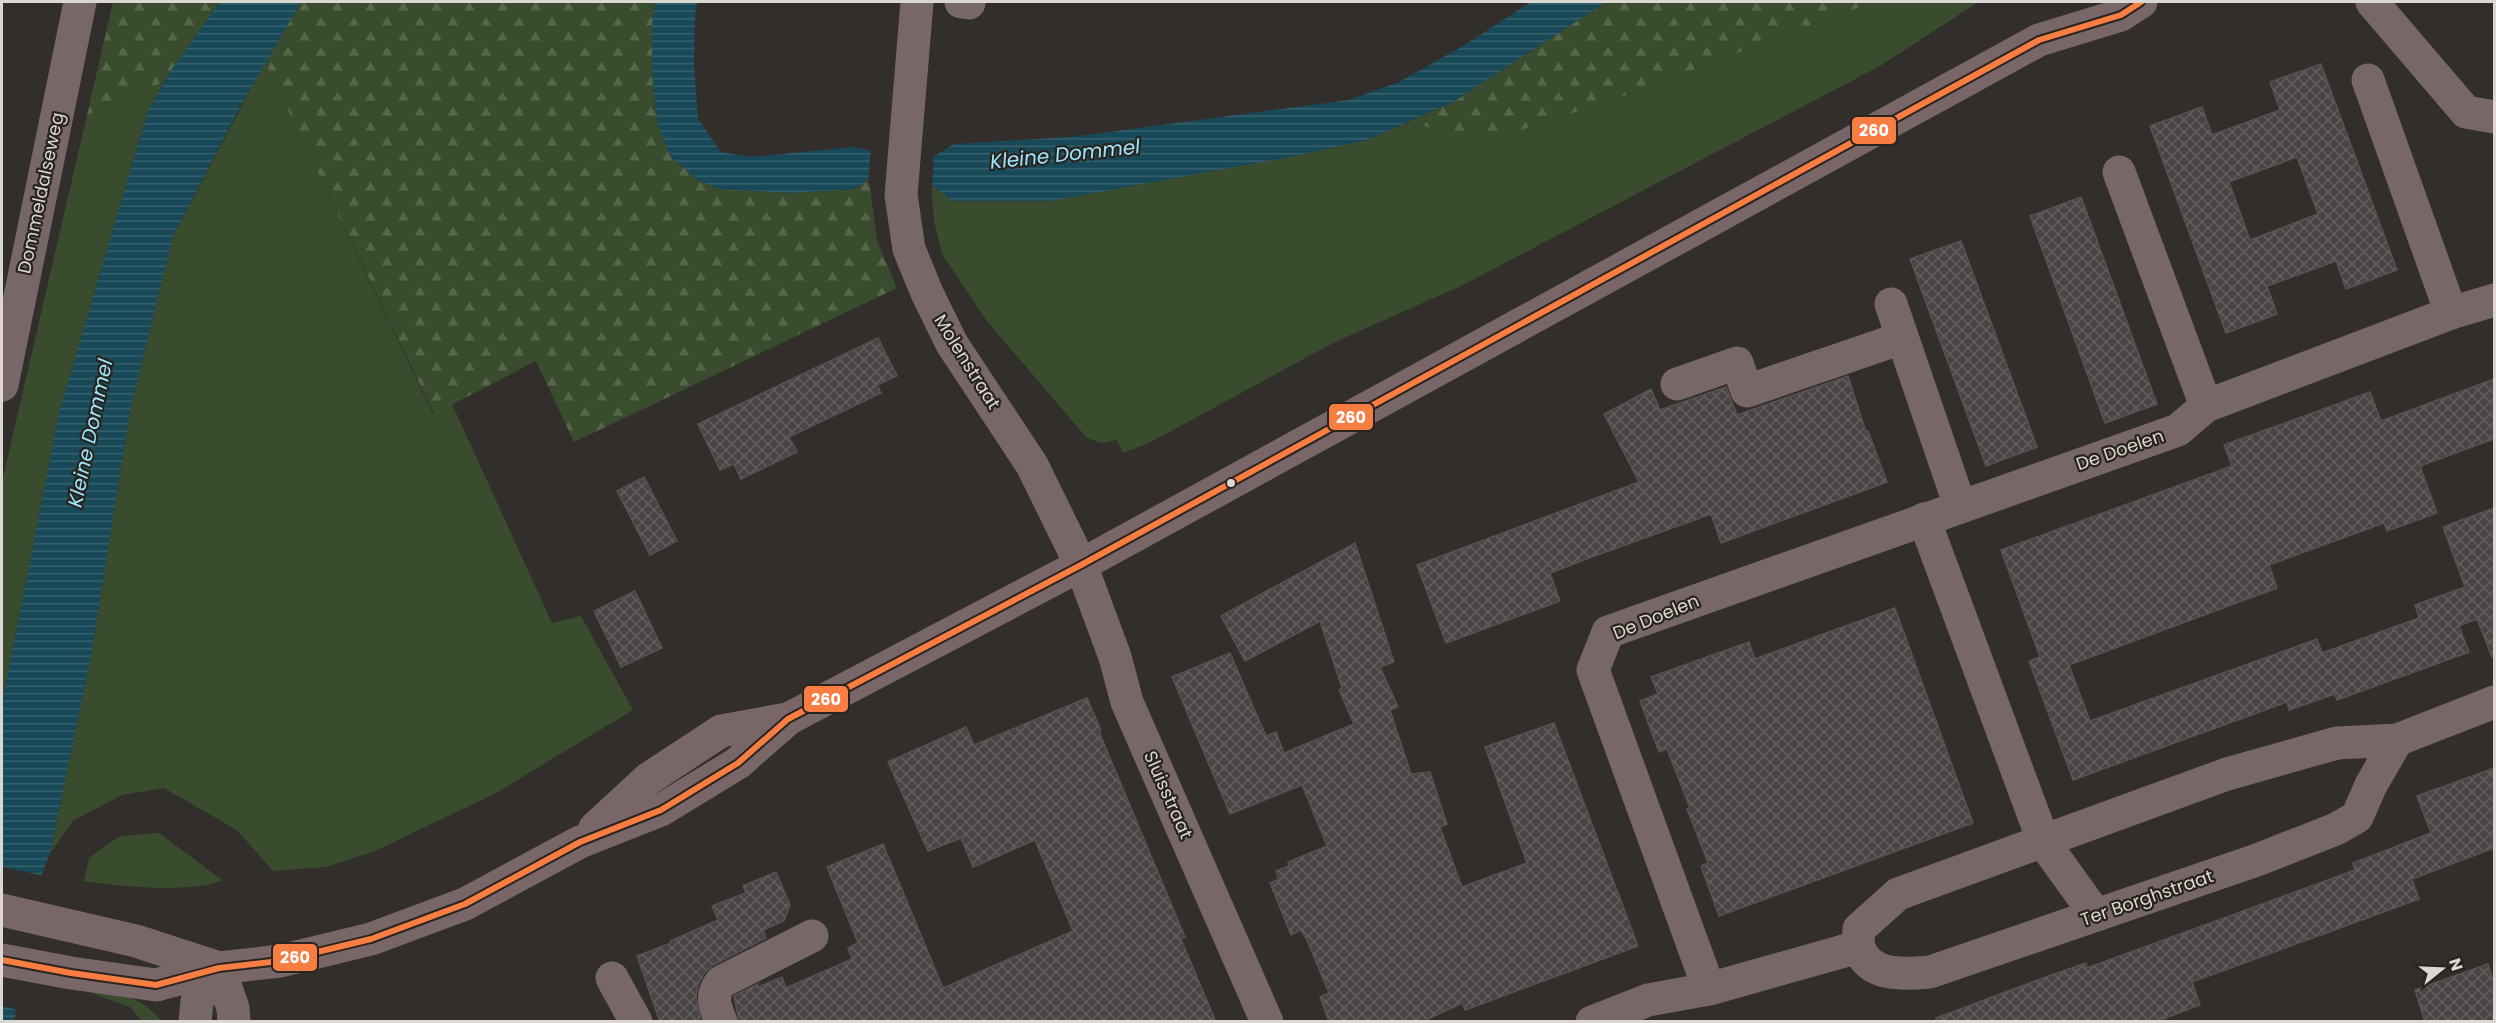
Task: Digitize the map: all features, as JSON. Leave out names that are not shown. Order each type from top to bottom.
[{"type":"main road","points":[[2039,40],[2082,2]]},
{"type":"main road","points":[[2,960],[156,985],[219,968],[280,961],[371,939],[465,904],[580,842],[648,779],[721,731],[788,719],[1081,565],[2039,40],[2121,15],[2141,2]]},
{"type":"main road","points":[[2,910],[136,941],[219,968]]},
{"type":"street","name":"Dommeldalseweg","points":[[2,385],[80,2]]},
{"type":"street","name":"Molenstraat","points":[[917,2],[901,195],[909,249],[952,344],[1032,465],[1081,565]]},
{"type":"street","points":[[2372,2],[2466,112],[2494,117]]},
{"type":"street","points":[[2368,80],[2451,314]]},
{"type":"street","points":[[2119,172],[2206,406]]},
{"type":"street","name":"De Doelen","points":[[1709,988],[1593,670],[1608,632],[2178,430],[2206,406],[2494,300]]},
{"type":"street","points":[[1891,304],[1960,506]]},
{"type":"street","points":[[1677,384],[1737,363],[1747,391],[1902,338]]},
{"type":"street","points":[[1924,519],[2044,843],[2096,915]]},
{"type":"street","name":"Sluisstraat","points":[[1081,565],[1115,657],[1127,702],[1267,1022]]},
{"type":"street","points":[[1592,1022],[1648,1000],[1709,988],[1858,947],[1859,929],[1898,894],[2044,843],[2227,774],[2337,743],[2397,740],[2494,702]]},
{"type":"street","name":"Ter Borghstraat","points":[[1858,947],[1871,965],[1895,975],[1930,972],[2257,860],[2336,829],[2356,817],[2397,740]]},
{"type":"street","points":[[721,1022],[713,1000],[715,990],[722,982],[812,936]]},
{"type":"street","points":[[195,1022],[197,1001],[219,968]]},
{"type":"street","points":[[219,968],[233,1008],[234,1022]]},
{"type":"street","points":[[612,978],[636,1022]]},
{"type":"green space","points":[[113,2],[220,2],[164,82],[87,115]]},
{"type":"green space","points":[[301,2],[655,2],[652,26],[653,86],[658,125],[696,179],[719,189],[791,193],[855,189],[869,179],[877,241],[897,288],[574,442],[536,361],[434,414],[265,62]]},
{"type":"green space","points":[[1606,2],[1873,2],[1616,99],[1502,136],[1467,134],[1406,123],[1453,102]]},
{"type":"green space","points":[[1873,2],[1978,2],[1882,65],[1463,285],[1335,342],[1149,443],[1123,453],[1117,440],[1101,443],[1087,438],[986,320],[942,254],[934,221],[931,184],[952,201],[1367,140],[1406,123],[1467,134],[1616,99]]},
{"type":"green space","points":[[265,62],[433,414],[452,404],[552,623],[581,616],[633,710],[496,793],[375,851],[326,867],[273,871],[237,830],[164,788],[122,795],[74,820],[50,853],[91,656],[130,411],[173,236]]},
{"type":"green space","points":[[164,82],[148,111],[59,413],[2,704],[2,482],[87,115]]},
{"type":"green space","points":[[159,833],[222,880],[193,887],[174,888],[134,887],[84,881],[89,858],[120,836]]},
{"type":"green space","points":[[95,987],[140,1002],[162,1021],[142,1021],[130,1007],[94,994]]},
{"type":"water","name":"Kleine Dommel","points":[[220,2],[301,2],[239,109],[173,236],[130,411],[91,656],[50,853],[41,877],[14,1021],[2,1022],[2,704],[59,413],[148,111],[172,69]]},
{"type":"water","name":"Kleine Dommel","points":[[655,2],[697,2],[694,66],[698,119],[721,152],[751,157],[852,147],[873,151],[936,155],[954,144],[1071,137],[1349,100],[1399,82],[1463,46],[1531,2],[1606,2],[1453,102],[1367,140],[1290,157],[1050,201],[952,201],[931,184],[869,179],[855,189],[791,193],[719,189],[696,179],[671,157],[658,125],[653,86],[652,26]]},
{"type":"pier","points":[[871,148],[934,152],[932,189],[868,183]]},
{"type":"pier","points":[[2,867],[45,876],[18,1010],[2,1006]]},
{"type":"building","points":[[2321,64],[2397,270],[2346,289],[2336,261],[2267,286],[2277,314],[2226,333],[2150,126],[2202,107],[2212,135],[2280,110],[2270,82]],"holes":[[[2297,157],[2318,214],[2250,240],[2229,182]]]},
{"type":"building","points":[[2081,197],[2157,404],[2105,423],[2030,216]]},
{"type":"building","points":[[1961,241],[2037,447],[1986,466],[1910,259]]},
{"type":"building","points":[[878,338],[897,376],[877,385],[881,393],[789,437],[797,452],[741,479],[734,464],[720,470],[698,424]]},
{"type":"building","points":[[1848,376],[1866,432],[1868,431],[1887,482],[1721,543],[1711,514],[1589,558],[1550,573],[1560,601],[1446,643],[1417,565],[1639,482],[1604,414],[1651,389],[1660,410],[1726,387],[1737,415]]},
{"type":"building","points":[[2494,379],[2494,439],[2420,466],[2437,513],[2387,531],[2384,523],[2269,565],[2277,588],[2069,665],[2090,721],[2317,639],[2322,653],[2419,618],[2415,605],[2465,587],[2443,527],[2494,508],[2494,657],[2492,657],[2477,619],[2459,626],[2469,652],[2337,700],[2335,694],[2289,710],[2287,702],[2073,780],[2029,661],[2040,657],[2001,550],[2232,466],[2224,445],[2370,392],[2381,421]]},
{"type":"building","points":[[644,477],[677,541],[650,555],[617,491]]},
{"type":"building","points":[[1355,543],[1394,662],[1380,667],[1398,707],[1390,710],[1411,774],[1430,772],[1447,824],[1440,827],[1462,887],[1527,863],[1485,747],[1554,723],[1638,946],[1465,1010],[1462,1003],[1422,1022],[1329,1022],[1320,997],[1329,993],[1306,938],[1301,930],[1291,935],[1270,883],[1279,879],[1276,871],[1289,866],[1288,862],[1327,846],[1302,785],[1230,814],[1172,677],[1230,653],[1266,736],[1276,732],[1284,753],[1354,724],[1339,690],[1342,688],[1320,621],[1245,661],[1221,616]]},
{"type":"building","points":[[635,591],[662,648],[621,667],[594,611]]},
{"type":"building","points":[[1895,608],[1973,823],[1719,916],[1701,866],[1708,863],[1687,809],[1690,808],[1667,749],[1659,752],[1640,701],[1658,694],[1651,677],[1749,642],[1755,659]]},
{"type":"building","points":[[1087,698],[1185,937],[1181,939],[1216,1022],[739,1022],[734,996],[758,984],[756,988],[782,977],[786,988],[852,959],[848,948],[858,943],[827,867],[883,844],[943,988],[1073,931],[1035,840],[973,867],[961,838],[928,851],[888,762],[966,727],[974,745]]},
{"type":"building","points":[[2494,768],[2494,848],[2412,879],[2419,899],[2192,982],[2200,1005],[2155,1022],[1936,1022],[1936,1018],[2043,978],[2086,963],[2087,968],[2355,870],[2353,863],[2431,833],[2417,796]]},
{"type":"building","points":[[776,872],[790,905],[784,921],[763,930],[766,938],[713,965],[705,972],[698,984],[696,997],[701,1022],[660,1022],[637,956],[671,943],[670,941],[718,920],[712,906],[746,893],[743,886]]},
{"type":"building","points":[[2488,964],[2494,983],[2494,1022],[2425,1022],[2415,990]]},
{"type":"transit line","name":"260","points":[[2,960],[156,985],[219,968],[280,961],[371,939],[465,904],[580,842],[661,810],[738,763],[788,719],[1081,565],[2039,40],[2121,15],[2141,2]]}]
